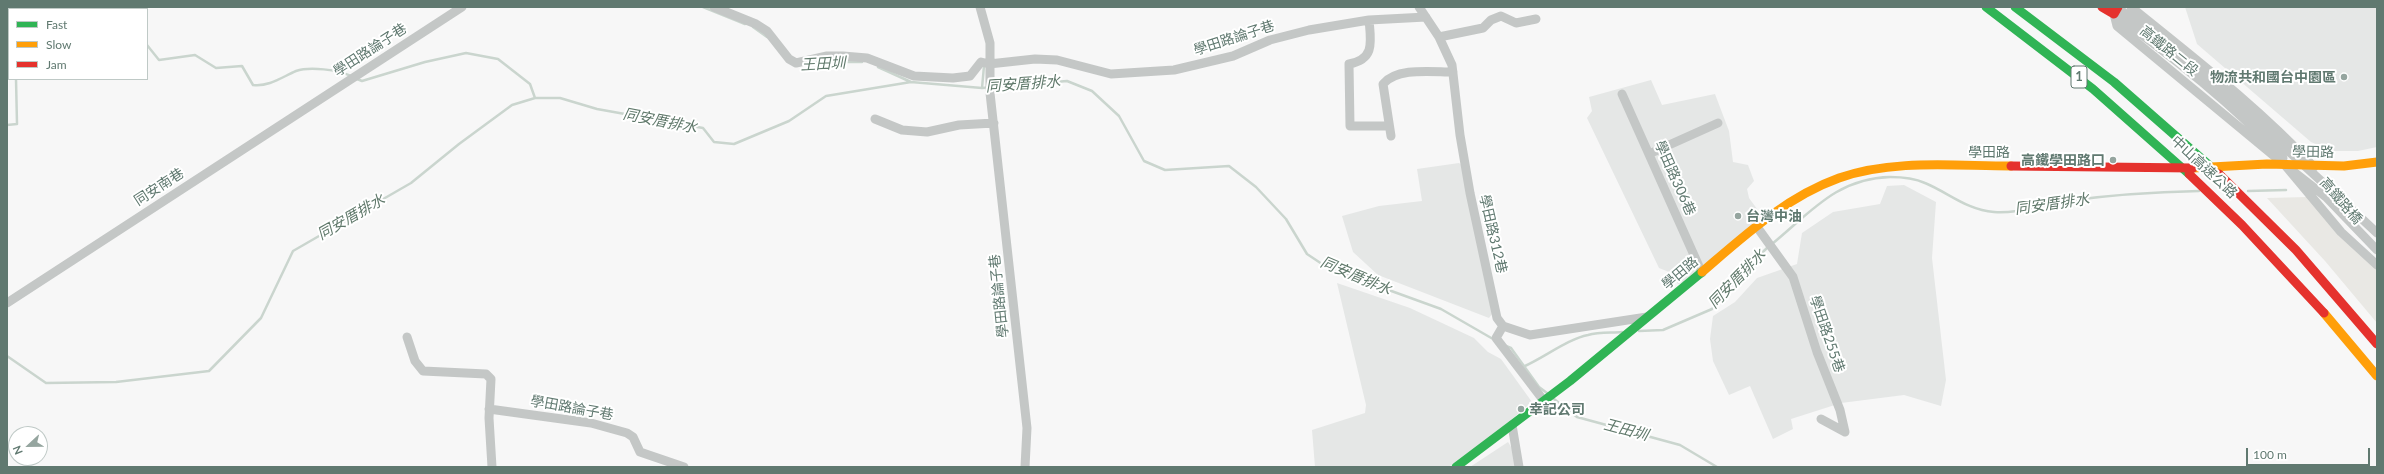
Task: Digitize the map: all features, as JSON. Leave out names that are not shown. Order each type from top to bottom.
[{"type":"main road","name":"中山高速公路","points":[[1986,7],[2057,59],[2119,109],[2231,211],[2337,327],[2377,376]]},
{"type":"main road","name":"中山高速公路","points":[[2015,7],[2068,46],[2182,138],[2245,197],[2347,308],[2377,344]]},
{"type":"main road","points":[[2105,8],[2117,9]]},
{"type":"main road","name":"學田路","points":[[1544,401],[1757,227],[1795,199],[1827,182],[1856,172],[1878,168],[1917,165],[2177,168],[2285,165],[2344,166],[2377,162]]},
{"type":"main road","points":[[1456,467],[1544,401]]},
{"type":"street","name":"學田路論子巷","points":[[313,103],[462,7]]},
{"type":"street","name":"學田路論子巷","points":[[714,7],[756,24],[767,31],[789,59],[796,63],[828,56],[867,58],[914,76],[952,78],[970,76],[981,62],[988,64],[1010,60],[1058,60],[1111,74],[1174,70],[1234,56],[1270,40],[1309,30],[1369,20],[1426,17]]},
{"type":"street","name":"學田路論子巷","points":[[980,7],[990,43],[988,64],[1027,428],[1025,467]]},
{"type":"street","name":"學田路312巷","points":[[1419,7],[1439,37],[1452,65],[1470,193],[1497,318],[1503,326]]},
{"type":"street","name":"高鐵路二段","points":[[2131,7],[2235,92],[2299,150],[2377,227]]},
{"type":"street","name":"高鐵路二段","points":[[2117,9],[2117,26],[2285,165],[2341,232],[2377,266]]},
{"type":"street","name":"高鐵路橋","points":[[2117,9],[2156,46],[2227,101],[2334,192],[2377,234]]},
{"type":"street","points":[[1439,37],[1483,28],[1491,20],[1500,16],[1516,23],[1536,19]]},
{"type":"street","points":[[1369,20],[1371,43],[1366,57],[1359,62],[1349,64],[1350,126],[1389,126]]},
{"type":"street","points":[[1391,136],[1383,84],[1389,77],[1411,73],[1453,72]]},
{"type":"street","name":"學田路306巷","points":[[1622,94],[1702,273]]},
{"type":"street","name":"高鐵路橋","points":[[2227,101],[2279,153],[2344,228],[2377,259]]},
{"type":"street","name":"同安南巷","points":[[7,303],[313,103]]},
{"type":"street","points":[[875,119],[902,130],[927,132],[959,126],[994,123]]},
{"type":"street","points":[[1650,154],[1718,123]]},
{"type":"street","name":"高鐵路橋","points":[[2285,165],[2326,197],[2377,250]]},
{"type":"street","name":"高鐵路橋","points":[[2314,166],[2329,194],[2377,242]]},
{"type":"street","name":"學田路255巷","points":[[1757,227],[1793,277],[1816,352],[1840,410],[1845,432],[1821,419]]},
{"type":"street","points":[[1544,401],[1496,338],[1503,326],[1530,335],[1648,317]]},
{"type":"street","points":[[407,337],[415,361],[423,371],[486,374],[491,379],[492,386],[489,409],[489,444],[492,467]]},
{"type":"street","name":"學田路論子巷","points":[[489,409],[591,423],[627,433],[633,437],[640,452],[684,467]]},
{"type":"street","points":[[1512,425],[1519,467]]},
{"type":"shaded area","name":"物流共和國台中園區","points":[[2185,7],[2377,7],[2377,147],[2358,151],[2331,151],[2311,142],[2197,44]]},
{"type":"shaded area","points":[[1651,80],[1662,105],[1715,94],[1729,131],[1733,162],[1748,165],[1754,181],[1747,189],[1749,198],[1763,217],[1684,282],[1678,284],[1669,272],[1659,268],[1587,118],[1592,111],[1589,97]]},
{"type":"shaded area","points":[[1459,163],[1463,166],[1492,314],[1489,318],[1378,275],[1353,252],[1342,216],[1379,206],[1422,201],[1417,169]]},
{"type":"shaded area","points":[[1904,185],[1936,202],[1932,258],[1946,380],[1941,406],[1904,395],[1841,403],[1791,419],[1793,429],[1773,439],[1750,386],[1729,395],[1713,361],[1710,339],[1713,316],[1735,302],[1757,278],[1797,264],[1802,233],[1833,212],[1880,204],[1887,186]]},
{"type":"shaded area","points":[[2307,197],[2341,237],[2377,269],[2377,323],[2325,261],[2267,198]]},
{"type":"shaded area","points":[[1337,283],[1410,308],[1474,338],[1488,352],[1501,359],[1532,402],[1471,454],[1448,467],[1315,467],[1312,430],[1365,413],[1366,405]]},
{"type":"shaded area","points":[[1508,442],[1513,450],[1516,467],[1470,467]]},
{"type":"waterway","name":"王田圳","points":[[703,7],[745,24]]},
{"type":"waterway","name":"王田圳","points":[[753,27],[767,37]]},
{"type":"waterway","points":[[148,46],[159,60],[195,55],[216,68],[242,66],[253,85],[270,83],[296,71],[309,69],[332,70],[351,76]]},
{"type":"waterway","points":[[357,79],[362,81],[425,62],[466,53],[498,59],[530,84],[535,98]]},
{"type":"waterway","name":"王田圳","points":[[819,62],[862,62]]},
{"type":"waterway","points":[[982,88],[984,66]]},
{"type":"waterway","name":"王田圳","points":[[878,67],[911,82]]},
{"type":"waterway","points":[[7,125],[17,124],[16,80]]},
{"type":"waterway","name":"同安厝排水","points":[[7,356],[46,383],[116,382],[209,371],[261,318],[293,251],[411,183],[459,144],[512,105],[535,98],[560,98],[597,109],[703,128],[714,142],[734,144],[789,121],[826,96],[911,82],[982,88],[1067,81],[1092,91],[1119,116],[1144,161],[1165,170],[1229,166],[1256,187],[1286,219],[1307,254],[1328,268],[1441,309],[1493,339]]},
{"type":"waterway","name":"同安厝排水","points":[[1772,244],[1825,199],[1839,190],[1871,179],[1894,177],[1917,180],[1934,187],[1967,205],[1984,211],[1994,212],[2012,212],[2057,202],[2099,197],[2199,191]]},
{"type":"waterway","name":"同安厝排水","points":[[2248,191],[2286,190]]},
{"type":"waterway","name":"同安厝排水","points":[[1639,331],[1663,330],[1712,309],[1738,276],[1768,247]]},
{"type":"waterway","name":"同安厝排水","points":[[1525,366],[1580,337],[1597,333],[1622,332]]},
{"type":"waterway","name":"同安厝排水","points":[[1506,346],[1511,348],[1539,387],[1547,393]]},
{"type":"waterway","name":"王田圳","points":[[1554,399],[1577,417],[1680,445],[1717,467]]},
{"type":"traffic: fast","points":[[1986,7],[2093,89],[2189,174]]},
{"type":"traffic: fast","points":[[2015,7],[2114,82],[2219,174]]},
{"type":"traffic: fast","points":[[1456,467],[1570,381],[1702,272]]},
{"type":"traffic: slow","points":[[2193,168],[2267,164],[2344,166],[2377,162]]},
{"type":"traffic: slow","points":[[1702,272],[1750,231],[1783,207],[1820,186],[1839,178],[1860,172],[1902,166],[2011,166]]},
{"type":"traffic: slow","points":[[2324,313],[2377,376]]},
{"type":"traffic: jam","points":[[2102,7],[2114,14],[2118,7]]},
{"type":"traffic: jam","points":[[2011,166],[2193,168]]},
{"type":"traffic: jam","points":[[2189,174],[2242,225],[2324,313]]},
{"type":"traffic: jam","points":[[2219,174],[2296,250],[2377,344]]},
{"type":"place","name":"物流共和國台中園區","points":[[2344,77]]},
{"type":"place","name":"高鐵學田路口","points":[[2113,160]]},
{"type":"place","name":"台灣中油","points":[[1738,216]]},
{"type":"place","name":"幸記公司","points":[[1521,409]]}]
